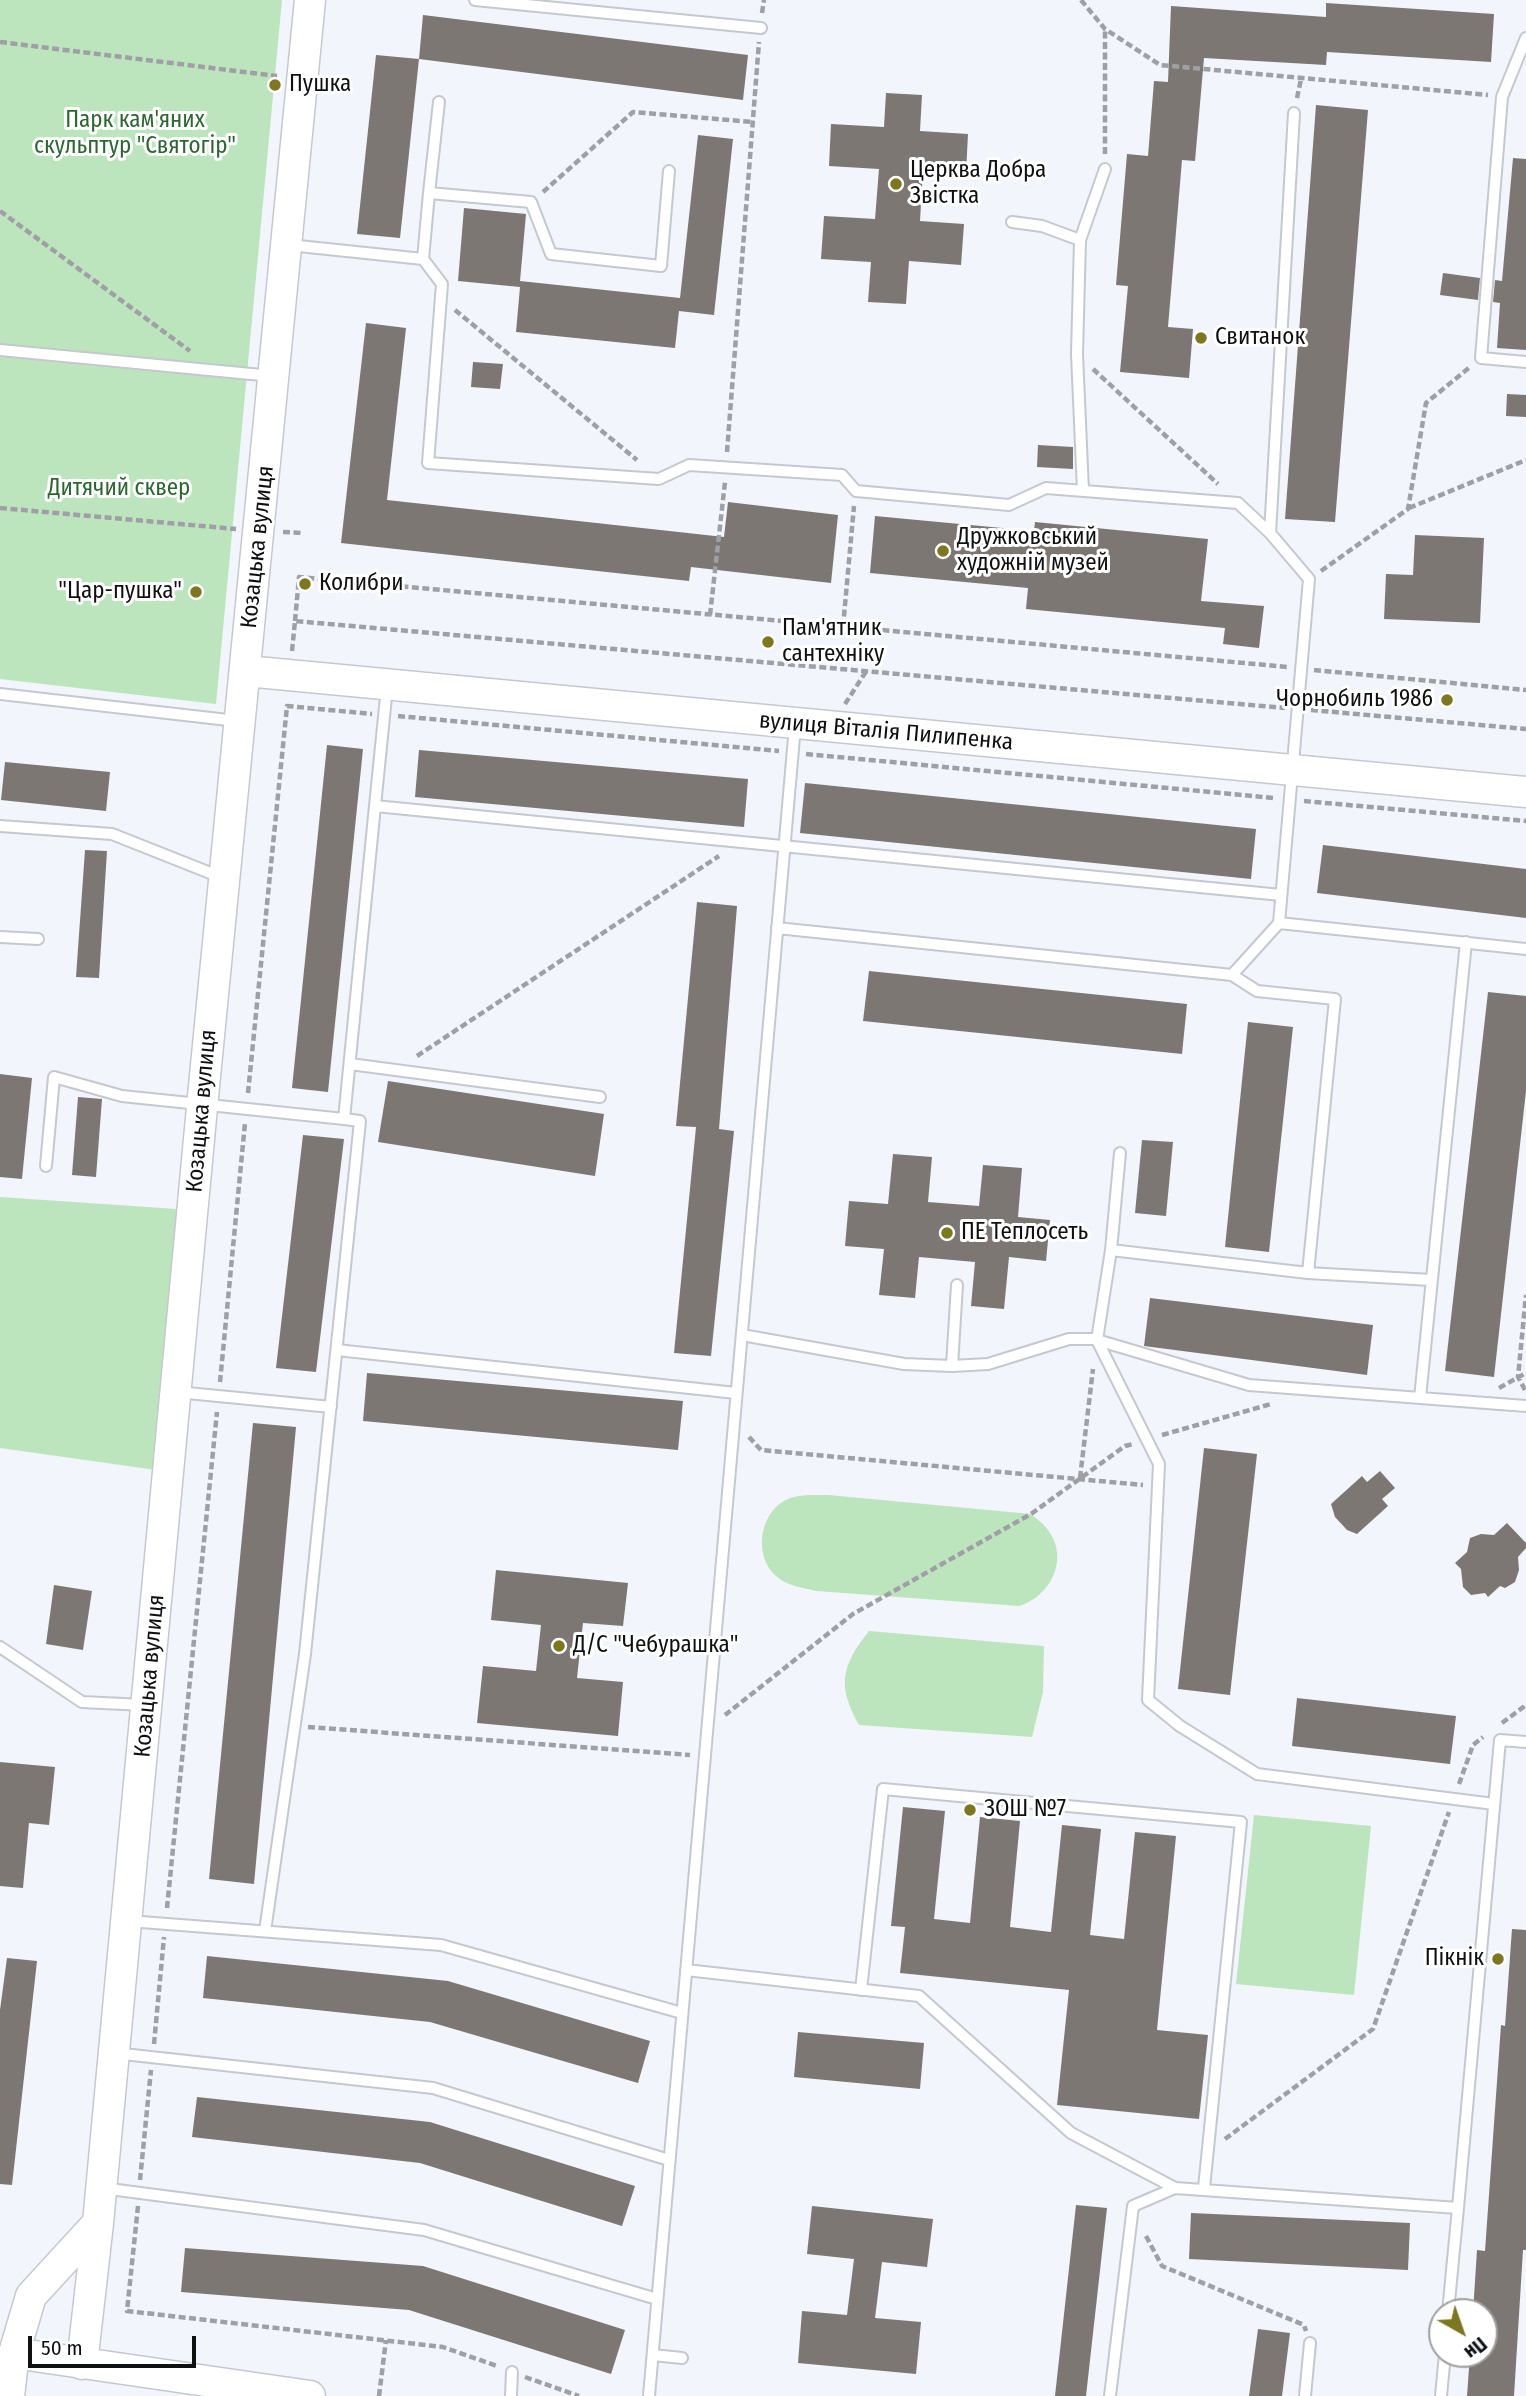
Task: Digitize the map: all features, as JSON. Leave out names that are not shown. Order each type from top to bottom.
[{"type":"street","name":"Козацька вулиця","points":[[82,2364],[102,2188],[202,1107],[310,0]]},
{"type":"street","name":"вулиця Віталія Пилипенка","points":[[246,671],[831,726],[1289,785],[1526,792]]},
{"type":"street","points":[[9,2396],[14,2353],[31,2296],[98,2223]]},
{"type":"street","points":[[14,2353],[310,2396]]},
{"type":"lane","points":[[474,0],[761,28]]},
{"type":"lane","points":[[1526,38],[1503,97],[1481,358],[1526,362]]},
{"type":"lane","points":[[439,102],[423,259],[442,284],[428,463],[659,479],[689,465],[842,475],[856,491],[1009,505],[1046,488],[1238,503],[1270,533],[1309,579],[1279,923],[1232,975]]},
{"type":"lane","points":[[1270,533],[1294,113]]},
{"type":"lane","points":[[1083,491],[1077,354],[1080,240],[1105,169]]},
{"type":"lane","points":[[429,193],[531,202],[551,254],[661,265],[669,171]]},
{"type":"lane","points":[[1012,222],[1042,226],[1080,240]]},
{"type":"lane","points":[[287,245],[423,259]]},
{"type":"lane","points":[[0,350],[274,376]]},
{"type":"lane","points":[[344,1119],[387,684]]},
{"type":"lane","points":[[0,694],[241,721]]},
{"type":"lane","points":[[649,2396],[795,723]]},
{"type":"lane","points":[[375,806],[1281,895]]},
{"type":"lane","points":[[0,825],[112,835],[225,879]]},
{"type":"lane","points":[[1279,923],[1526,949]]},
{"type":"lane","points":[[777,928],[1232,975],[1257,991],[1335,999],[1308,1273]]},
{"type":"lane","points":[[0,937],[38,939]]},
{"type":"lane","points":[[1420,1398],[1466,942]]},
{"type":"lane","points":[[350,1064],[600,1097]]},
{"type":"lane","points":[[46,1166],[54,1077],[122,1096],[202,1107],[360,1121],[295,1726],[265,1931]]},
{"type":"lane","points":[[1120,1153],[1111,1250],[1097,1339],[1159,1464],[1148,1700],[1180,1726],[1257,1774],[1494,1804]]},
{"type":"lane","points":[[1111,1250],[1308,1273],[1431,1280]]},
{"type":"lane","points":[[952,1366],[957,1285]]},
{"type":"lane","points":[[742,1335],[891,1362],[952,1366],[988,1364],[1069,1339],[1097,1339],[1249,1385],[1526,1406]]},
{"type":"lane","points":[[337,1350],[736,1393]]},
{"type":"lane","points":[[177,1392],[331,1407]]},
{"type":"lane","points":[[0,1647],[82,1702],[147,1705]]},
{"type":"lane","points":[[1449,2298],[1500,1740],[1526,1742]]},
{"type":"lane","points":[[861,1990],[883,1789],[1241,1822],[1204,2188]]},
{"type":"lane","points":[[127,1921],[441,1945],[682,2014]]},
{"type":"lane","points":[[686,1970],[919,1997],[1071,2133],[1175,2188]]},
{"type":"lane","points":[[114,2053],[433,2088],[669,2160]]},
{"type":"lane","points":[[102,2188],[424,2230],[657,2299]]},
{"type":"lane","points":[[1110,2396],[1133,2206],[1175,2188],[1204,2188],[1458,2208]]},
{"type":"lane","points":[[1305,2396],[1310,2343]]},
{"type":"lane","points":[[653,2355],[682,2358]]},
{"type":"lane","points":[[1441,2396],[1444,2368]]},
{"type":"lane","points":[[511,2396],[512,2372]]},
{"type":"path","points":[[710,615],[726,467],[764,0]]},
{"type":"path","points":[[1081,0],[1105,29],[1160,65],[1503,97]]},
{"type":"path","points":[[1105,29],[1105,169]]},
{"type":"path","points":[[0,42],[344,83]]},
{"type":"path","points":[[531,202],[634,112],[753,122]]},
{"type":"path","points":[[0,211],[216,371]]},
{"type":"path","points":[[441,298],[659,479]]},
{"type":"path","points":[[1077,354],[1238,503]]},
{"type":"path","points":[[1408,509],[1426,403],[1481,358]]},
{"type":"path","points":[[1309,579],[1408,509],[1526,460]]},
{"type":"path","points":[[843,627],[856,491]]},
{"type":"path","points":[[0,508],[303,533]]},
{"type":"path","points":[[579,2396],[443,2347],[127,2311],[299,577],[1526,690]]},
{"type":"path","points":[[295,621],[1526,729]]},
{"type":"path","points":[[789,791],[867,670]]},
{"type":"path","points":[[287,706],[813,755],[1289,785],[1526,821]]},
{"type":"path","points":[[395,1070],[740,841]]},
{"type":"path","points":[[1526,1295],[1518,1377],[1526,1391]]},
{"type":"path","points":[[1079,1479],[1097,1339]]},
{"type":"path","points":[[1488,1389],[1502,1387],[1526,1373]]},
{"type":"path","points":[[707,1730],[853,1614],[1031,1514],[1125,1446],[1267,1405],[1281,1404]]},
{"type":"path","points":[[735,1424],[761,1450],[1158,1487]]},
{"type":"path","points":[[1207,2152],[1373,2029],[1473,1745],[1526,1705]]},
{"type":"path","points":[[295,1726],[705,1756]]},
{"type":"path","points":[[1132,2210],[1162,2266],[1304,2325],[1310,2343]]},
{"type":"path","points":[[379,2396],[386,2340]]},
{"type":"green space","points":[[0,0],[282,0],[216,704],[0,679]]},
{"type":"green space","points":[[0,1197],[177,1209],[156,1470],[0,1448]]},
{"type":"green space","points":[[829,1495],[1031,1514],[1046,1528],[1054,1541],[1057,1564],[1048,1586],[1030,1601],[1019,1606],[817,1591],[785,1582],[768,1567],[764,1556],[762,1545],[766,1522],[780,1504],[790,1498]]},
{"type":"green space","points":[[869,1631],[1044,1646],[1043,1692],[1032,1737],[859,1725],[847,1699],[845,1676],[853,1655]]},
{"type":"green space","points":[[1254,1815],[1371,1826],[1354,1995],[1236,1984]]},
{"type":"building","points":[[1326,3],[1494,14],[1491,62],[1327,52],[1326,65],[1204,58],[1195,161],[1182,160],[1168,327],[1193,329],[1189,378],[1120,372],[1128,286],[1116,285],[1127,154],[1148,156],[1154,81],[1168,82],[1171,6],[1326,17]]},
{"type":"building","points":[[423,15],[748,55],[743,100],[419,59]]},
{"type":"building","points":[[376,55],[419,59],[400,238],[357,234]]},
{"type":"building","points":[[886,93],[922,95],[920,131],[968,134],[966,173],[923,170],[920,221],[964,224],[961,265],[909,261],[906,304],[868,302],[871,262],[821,259],[824,216],[875,219],[879,169],[829,166],[831,124],[884,127]]},
{"type":"building","points":[[1316,105],[1368,110],[1335,522],[1285,519]]},
{"type":"building","points":[[698,135],[733,139],[714,315],[679,311],[675,348],[516,332],[520,287],[458,281],[464,208],[526,214],[520,281],[680,298]]},
{"type":"building","points":[[1513,158],[1526,159],[1526,350],[1497,348],[1500,303],[1493,302],[1495,280],[1502,281]]},
{"type":"building","points":[[1443,273],[1480,278],[1478,300],[1440,295]]},
{"type":"building","points":[[366,323],[406,328],[387,500],[724,537],[728,502],[838,515],[831,583],[691,567],[689,581],[341,543]]},
{"type":"building","points":[[473,362],[503,364],[500,389],[471,387]]},
{"type":"building","points":[[1507,394],[1526,395],[1526,417],[1506,416]]},
{"type":"building","points":[[1038,445],[1073,447],[1073,469],[1037,467]]},
{"type":"building","points":[[875,516],[1034,531],[1035,522],[1208,539],[1201,601],[1264,606],[1259,648],[1223,644],[1225,628],[1026,609],[1028,588],[870,573]]},
{"type":"building","points":[[1415,535],[1484,538],[1480,623],[1384,619],[1386,574],[1413,575]]},
{"type":"building","points":[[327,745],[363,749],[328,1092],[292,1088]]},
{"type":"building","points":[[419,750],[748,779],[744,827],[415,797]]},
{"type":"building","points":[[5,762],[110,772],[106,811],[1,800]]},
{"type":"building","points":[[805,783],[1256,829],[1251,879],[800,833]]},
{"type":"building","points":[[1323,845],[1526,869],[1526,918],[1317,893]]},
{"type":"building","points":[[85,850],[107,851],[99,978],[76,977]]},
{"type":"building","points":[[697,902],[737,906],[719,1129],[734,1131],[711,1356],[674,1353],[696,1127],[676,1126]]},
{"type":"building","points":[[869,971],[1187,1004],[1182,1054],[863,1021]]},
{"type":"building","points":[[1488,992],[1526,996],[1526,1091],[1494,1377],[1445,1371]]},
{"type":"building","points":[[1248,1022],[1293,1027],[1269,1252],[1225,1247]]},
{"type":"building","points":[[0,1074],[32,1078],[22,1179],[0,1177]]},
{"type":"building","points":[[388,1081],[604,1114],[595,1176],[378,1142]]},
{"type":"building","points":[[78,1097],[102,1099],[96,1177],[72,1175]]},
{"type":"building","points":[[303,1135],[344,1139],[316,1372],[276,1368]]},
{"type":"building","points":[[1142,1140],[1173,1142],[1166,1216],[1135,1213]]},
{"type":"building","name":"ПЕ Теплосеть","points":[[893,1154],[932,1157],[928,1202],[979,1206],[983,1165],[1022,1168],[1018,1217],[1050,1220],[1046,1261],[1009,1257],[1004,1309],[971,1306],[975,1262],[919,1257],[915,1298],[879,1295],[884,1249],[845,1246],[849,1201],[888,1204]]},
{"type":"building","points":[[1150,1298],[1373,1325],[1367,1375],[1144,1346]]},
{"type":"building","points":[[367,1373],[683,1401],[678,1450],[363,1421]]},
{"type":"building","points":[[253,1423],[296,1427],[254,1884],[209,1879]]},
{"type":"building","points":[[1204,1448],[1257,1454],[1230,1695],[1178,1689]]},
{"type":"building","points":[[1380,1471],[1395,1488],[1382,1499],[1388,1506],[1357,1534],[1347,1530],[1335,1517],[1331,1504],[1362,1476],[1367,1482]]},
{"type":"building","points":[[1507,1523],[1526,1543],[1526,1548],[1518,1557],[1519,1570],[1515,1582],[1505,1588],[1500,1586],[1488,1597],[1485,1593],[1471,1595],[1463,1587],[1461,1569],[1455,1563],[1467,1552],[1470,1538],[1481,1534],[1494,1535]]},
{"type":"building","name":"Д/С \"Чебурашка\"","points":[[496,1570],[628,1583],[623,1626],[583,1623],[577,1678],[623,1682],[618,1736],[477,1723],[483,1666],[536,1671],[541,1625],[491,1620]]},
{"type":"building","points":[[54,1585],[92,1591],[83,1650],[46,1644]]},
{"type":"building","points":[[1297,1698],[1456,1716],[1450,1764],[1292,1746]]},
{"type":"building","points":[[0,1762],[55,1767],[49,1825],[29,1823],[23,1888],[0,1886]]},
{"type":"building","points":[[903,1807],[945,1811],[934,1919],[970,1923],[980,1817],[1020,1821],[1010,1927],[1051,1932],[1062,1825],[1101,1829],[1090,1935],[1124,1939],[1135,1832],[1176,1836],[1157,2030],[1208,2035],[1199,2119],[1057,2105],[1069,1990],[900,1973],[905,1927],[891,1926]]},
{"type":"building","points":[[1512,1929],[1526,1930],[1526,2250],[1523,2250],[1514,2396],[1467,2396],[1469,2368],[1498,2368],[1498,2298],[1474,2298],[1477,2250],[1485,2251],[1501,2025],[1505,2026]]},
{"type":"building","points":[[207,1956],[448,1981],[650,2041],[638,2083],[430,2022],[203,1998]]},
{"type":"building","points":[[7,1958],[37,1961],[12,2185],[0,2184],[0,2010]]},
{"type":"building","points":[[798,2032],[924,2043],[920,2089],[794,2077]]},
{"type":"building","points":[[197,2097],[430,2122],[635,2186],[622,2226],[420,2163],[192,2137]]},
{"type":"building","points":[[1076,2205],[1107,2208],[1086,2396],[1055,2396]]},
{"type":"building","points":[[812,2206],[933,2219],[927,2267],[882,2262],[875,2318],[921,2322],[916,2374],[798,2363],[802,2311],[847,2315],[854,2259],[807,2254]]},
{"type":"building","points":[[1191,2213],[1410,2223],[1408,2270],[1189,2259]]},
{"type":"building","points":[[185,2248],[423,2266],[625,2330],[611,2374],[409,2310],[181,2292]]},
{"type":"building","points":[[1258,2329],[1290,2333],[1282,2396],[1249,2396]]},
{"type":"place","name":"Пушка","points":[[275,85]]},
{"type":"place","name":"Церква Добра Звістка","points":[[896,184]]},
{"type":"place","name":"Свитанок","points":[[1201,338]]},
{"type":"place","name":"Дружковський художній музей","points":[[943,551]]},
{"type":"place","name":"Колибри","points":[[305,584]]},
{"type":"place","name":"\"Цар-пушка\"","points":[[196,592]]},
{"type":"place","name":"Пам'ятник сантехніку","points":[[768,642]]},
{"type":"place","name":"Чорнобиль 1986","points":[[1447,700]]},
{"type":"place","name":"ПЕ Теплосеть","points":[[947,1233]]},
{"type":"place","name":"Д/С \"Чебурашка\"","points":[[559,1646]]},
{"type":"place","name":"ЗОШ №7","points":[[970,1810]]},
{"type":"place","name":"Пікнік","points":[[1498,1959]]},
{"type":"park label","name":"Парк кам'яних скульптур \"Святогір\"","points":[[135,134]]},
{"type":"park label","name":"Дитячий сквер","points":[[119,489]]}]
